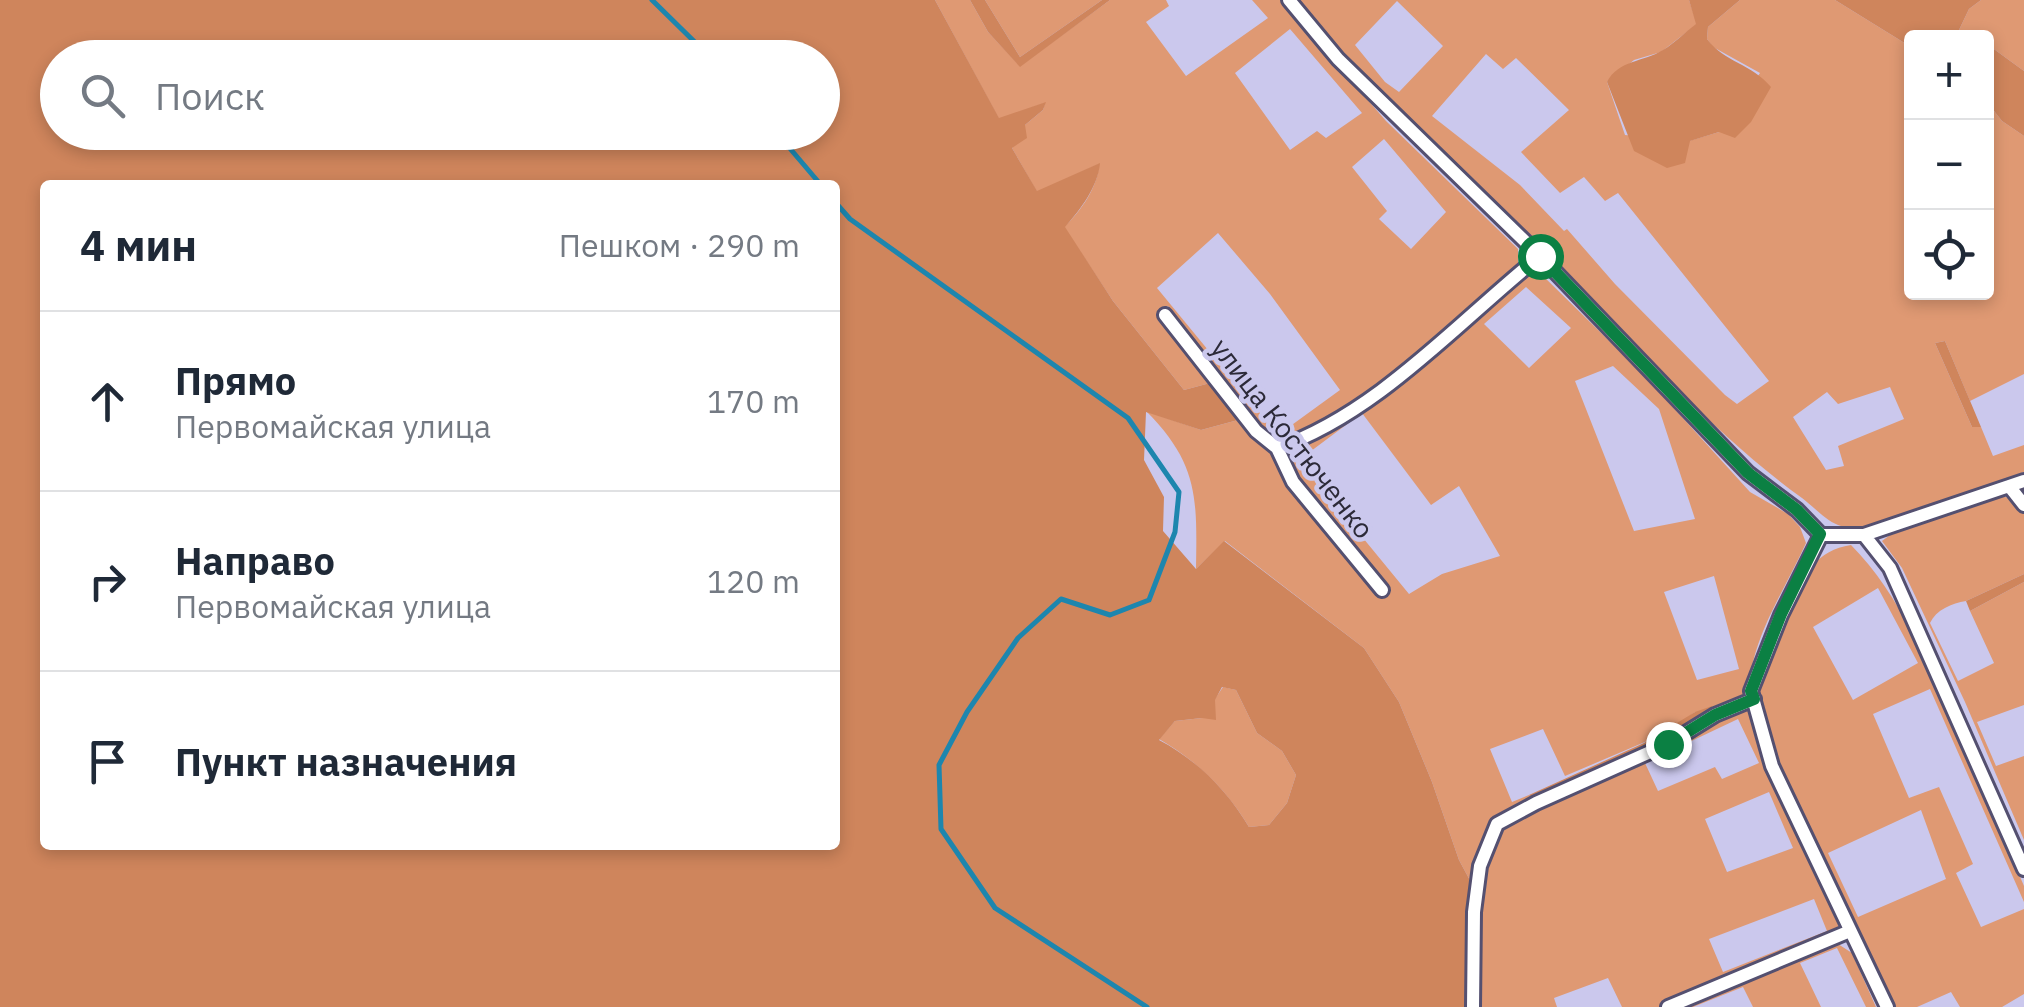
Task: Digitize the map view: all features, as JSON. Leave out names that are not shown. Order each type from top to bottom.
[{"type":"street","points":[[1288,0],[1338,59],[1540,256],[1748,473],[1797,510],[1820,534],[1864,536],[2024,481]]},
{"type":"street","points":[[1277,448],[1316,432],[1367,400],[1540,256]]},
{"type":"street","name":"улица Костюченко","points":[[1165,315],[1256,431],[1277,448],[1294,482],[1382,590]]},
{"type":"street","points":[[2009,486],[2024,506]]},
{"type":"street","points":[[1820,534],[1781,614],[1751,691],[1772,766],[1887,1007]]},
{"type":"street","points":[[1864,536],[1890,568],[2024,869]]},
{"type":"street","points":[[1473,1007],[1480,866],[1497,824],[1754,699]]},
{"type":"street","points":[[1668,1007],[1850,931]]},
{"type":"shaded area","points":[[0,0],[935,0],[999,118],[1046,102],[1043,110],[1025,125],[1027,138],[1012,148],[1037,191],[1100,163],[1092,189],[1065,227],[1113,301],[1184,390],[1210,383],[1238,420],[1201,430],[1146,412],[1144,460],[1164,497],[1163,531],[1196,569],[1224,541],[1364,648],[1399,702],[1459,860],[1473,886],[1469,1007],[0,1007]],"holes":[[[1222,687],[1236,690],[1257,733],[1282,751],[1296,775],[1287,803],[1269,825],[1249,827],[1210,777],[1159,740],[1175,721],[1216,720],[1215,700]]]},
{"type":"shaded area","points":[[935,0],[970,0],[988,32],[1020,66],[1110,0],[1166,0],[1169,6],[1146,22],[1186,76],[1268,18],[1252,0],[1281,0],[1386,121],[1518,249],[1518,263],[1410,359],[1348,407],[1293,435],[1274,435],[1234,397],[1168,306],[1158,314],[1210,383],[1184,390],[1113,301],[1064,227],[1087,198],[1099,164],[1037,192],[1012,148],[1025,125],[1043,110],[1045,103],[999,119]],"holes":[[[1290,29],[1362,113],[1326,138],[1317,131],[1290,150],[1235,73]],[[1384,139],[1446,212],[1411,249],[1379,219],[1387,211],[1352,167]],[[1218,233],[1270,294],[1340,390],[1278,435],[1157,288]]]},
{"type":"shaded area","points":[[970,0],[985,0],[1020,57],[1102,0],[1110,0],[1020,67],[988,32]]},
{"type":"shaded area","points":[[985,0],[1102,0],[1020,57]]},
{"type":"shaded area","points":[[1297,0],[1689,0],[1697,24],[1661,52],[1634,60],[1607,82],[1625,135],[1689,141],[1719,132],[1760,73],[1713,47],[1707,39],[1708,27],[1740,0],[1835,0],[1904,43],[1904,300],[1994,300],[1994,111],[2024,136],[2024,374],[1970,401],[1945,341],[1935,343],[1972,427],[1981,427],[1993,456],[2024,445],[2024,472],[1876,525],[1847,527],[1828,520],[1686,398],[1399,112]],"holes":[[[1397,1],[1443,46],[1399,92],[1385,82],[1355,45]],[[1486,54],[1503,69],[1516,58],[1569,110],[1521,152],[1560,193],[1584,177],[1605,201],[1618,193],[1769,381],[1737,404],[1725,395],[1615,284],[1567,229],[1564,231],[1520,185],[1432,116]],[[1890,387],[1904,419],[1838,446],[1844,466],[1826,470],[1793,417],[1827,392],[1838,404]]]},
{"type":"shaded area","points":[[1689,0],[1740,0],[1708,27],[1707,39],[1771,87],[1751,122],[1735,138],[1719,132],[1690,141],[1685,163],[1667,168],[1634,151],[1607,82],[1618,69],[1663,50],[1696,24]]},
{"type":"shaded area","points":[[1835,0],[1981,0],[1969,9],[1959,30],[1904,30],[1904,43]]},
{"type":"shaded area","points":[[1981,0],[2024,0],[2024,71],[1994,49],[1994,30],[1959,30],[1969,9]]},
{"type":"shaded area","points":[[1994,49],[2024,71],[2024,136],[1994,111]]},
{"type":"shaded area","points":[[1530,271],[1538,271],[1642,373],[1750,492],[1788,514],[1800,527],[1806,543],[1761,635],[1749,694],[1712,714],[1695,712],[1666,733],[1565,776],[1543,729],[1490,749],[1512,802],[1529,795],[1534,801],[1488,832],[1479,852],[1473,886],[1459,860],[1399,702],[1364,648],[1225,541],[1196,569],[1191,484],[1176,448],[1146,411],[1201,430],[1238,420],[1274,452],[1295,450],[1387,390]],"holes":[[[1526,287],[1571,328],[1529,368],[1484,324]],[[1613,366],[1659,409],[1695,519],[1634,531],[1575,381]],[[1362,413],[1431,505],[1459,486],[1500,556],[1442,574],[1409,594],[1299,460]],[[1714,576],[1739,669],[1697,680],[1664,592]]]},
{"type":"shaded area","points":[[1945,341],[1981,427],[1972,427],[1935,343]]},
{"type":"shaded area","points":[[1999,496],[2011,498],[2024,513],[2024,574],[1945,608],[1930,623],[1958,681],[1994,663],[1970,611],[2024,582],[2024,705],[1977,722],[1996,766],[2024,756],[2024,840],[1902,568],[1882,541]]},
{"type":"shaded area","points":[[1851,545],[1899,609],[1936,682],[2024,886],[2024,902],[1930,689],[1873,714],[1909,798],[1939,787],[1973,864],[1956,873],[1981,927],[2024,909],[2024,994],[2002,1007],[1960,1007],[1951,992],[1917,1007],[1891,1007],[1765,735],[1758,699],[1770,651],[1806,574],[1820,558]],"holes":[[[1878,588],[1918,663],[1853,700],[1813,627]],[[1921,810],[1946,879],[1858,917],[1828,853]]]},
{"type":"shaded area","points":[[2024,574],[2024,582],[1970,611],[1966,601]]},
{"type":"shaded area","points":[[1223,687],[1236,690],[1257,733],[1282,751],[1296,775],[1287,803],[1269,825],[1249,827],[1210,777],[1159,739],[1175,721],[1202,718]]},
{"type":"shaded area","points":[[1752,704],[1776,790],[1840,930],[1661,1007],[1622,1007],[1608,978],[1554,998],[1557,1007],[1477,1007],[1480,892],[1500,826],[1718,716]],"holes":[[[1738,719],[1759,763],[1722,779],[1715,767],[1658,791],[1645,763]],[[1769,792],[1793,848],[1727,872],[1705,819]],[[1814,899],[1827,931],[1723,972],[1709,939]]]},
{"type":"shaded area","points":[[1712,706],[1712,714],[1667,742],[1534,801],[1529,795],[1644,743]]},
{"type":"shaded area","points":[[1838,944],[1852,953],[1876,1007],[1866,1007],[1837,948],[1800,963],[1821,1007],[1753,1007],[1743,987],[1693,1007],[1677,1007],[1822,947]]},
{"type":"waterway","points":[[652,0],[693,40]]},
{"type":"waterway","points":[[791,150],[817,180]]},
{"type":"waterway","points":[[840,208],[850,219],[1128,418],[1179,492],[1175,532],[1149,600],[1110,615],[1061,599],[1018,638],[967,712],[939,765],[941,829],[995,908],[1147,1007]]},
{"type":"route","points":[[1540,256],[1748,473],[1797,510],[1820,534],[1781,614],[1751,691],[1754,699],[1715,715],[1668,744]]}]
